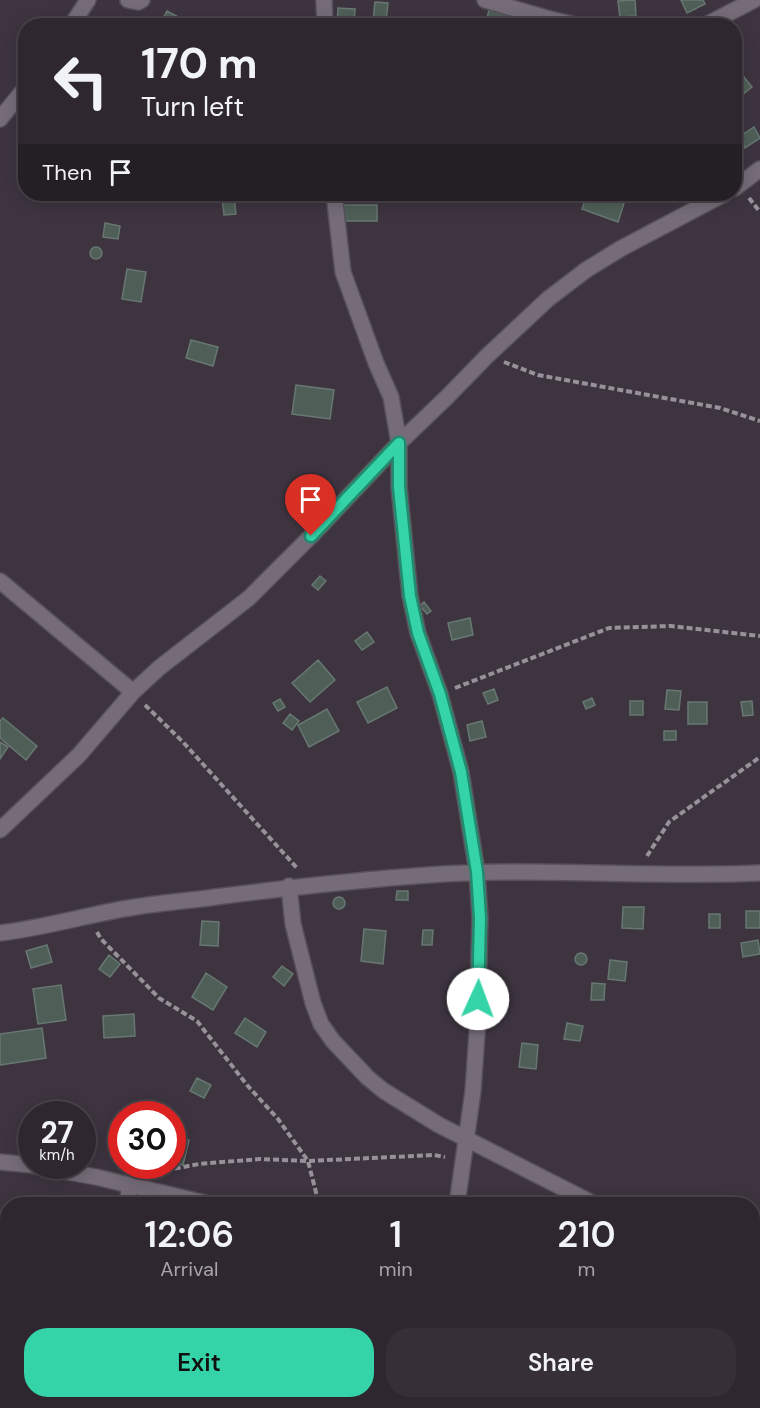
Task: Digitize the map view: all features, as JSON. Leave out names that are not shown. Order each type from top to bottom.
[{"type":"street","points":[[76,18],[88,0]]},
{"type":"street","points":[[128,0],[138,2],[142,0]]},
{"type":"street","points":[[324,0],[325,18]]},
{"type":"street","points":[[485,0],[546,18]]},
{"type":"street","points":[[719,18],[754,0]]},
{"type":"street","points":[[0,119],[18,97]]},
{"type":"street","points":[[742,183],[760,169]]},
{"type":"street","points":[[335,201],[344,272],[376,363],[391,397],[399,443],[399,487],[410,596],[418,633],[440,694],[461,772],[477,872],[480,918],[479,981],[473,1091],[459,1197]]},
{"type":"street","points":[[0,830],[79,755],[133,692],[249,598],[399,443],[548,299],[586,270],[643,236],[710,201]]},
{"type":"street","points":[[0,581],[133,692]]},
{"type":"street","points":[[0,933],[131,907],[289,886],[477,872],[636,873],[703,876],[760,873]]},
{"type":"street","points":[[289,886],[293,924],[313,1003],[321,1024],[333,1041],[368,1078],[384,1091],[439,1125],[580,1197]]},
{"type":"street","points":[[0,1162],[18,1164]]},
{"type":"street","points":[[96,1177],[181,1197]]},
{"type":"street","points":[[128,1197],[129,1184]]},
{"type":"path","points":[[487,356],[538,375],[720,408],[760,421]]},
{"type":"path","points":[[440,694],[609,628],[671,626],[760,636]]},
{"type":"path","points":[[133,692],[189,749],[312,885]]},
{"type":"path","points":[[636,873],[669,822],[760,758]]},
{"type":"path","points":[[89,916],[101,939],[159,998],[196,1021],[247,1085],[278,1119],[308,1161],[318,1197]]},
{"type":"path","points":[[129,1184],[151,1173],[173,1167],[260,1159],[308,1161],[434,1155],[464,1159]]},
{"type":"building","points":[[635,0],[636,16],[620,17],[618,1]]},
{"type":"building","points":[[681,0],[703,0],[705,4],[687,13]]},
{"type":"building","points":[[375,2],[388,3],[386,18],[373,18]]},
{"type":"building","points":[[490,6],[515,13],[513,18],[487,18]]},
{"type":"building","points":[[338,8],[355,9],[354,18],[337,18]]},
{"type":"building","points":[[167,11],[180,18],[163,18]]},
{"type":"building","points":[[742,77],[752,87],[742,95]]},
{"type":"building","points":[[754,127],[760,138],[745,148],[742,135]]},
{"type":"building","points":[[222,201],[234,201],[236,214],[224,215]]},
{"type":"building","points":[[585,201],[625,201],[618,222],[582,209]]},
{"type":"building","points":[[343,205],[377,205],[377,221],[343,221]]},
{"type":"building","points":[[105,223],[120,226],[118,239],[103,237]]},
{"type":"building","points":[[98,247],[102,253],[98,259],[94,259],[90,251]]},
{"type":"building","points":[[127,269],[146,272],[141,302],[122,299]]},
{"type":"building","points":[[191,340],[218,347],[213,366],[186,358]]},
{"type":"building","points":[[296,385],[334,390],[330,419],[292,414]]},
{"type":"building","points":[[320,576],[326,581],[318,590],[312,585]]},
{"type":"building","points":[[424,602],[431,611],[427,614],[420,606]]},
{"type":"building","points":[[470,618],[473,635],[452,640],[448,623]]},
{"type":"building","points":[[367,632],[374,642],[362,650],[355,641]]},
{"type":"building","points":[[318,660],[335,680],[310,702],[292,683]]},
{"type":"building","points":[[387,687],[397,708],[368,723],[357,702]]},
{"type":"building","points":[[494,689],[498,700],[488,704],[483,693]]},
{"type":"building","points":[[667,690],[681,691],[679,710],[665,709]]},
{"type":"building","points":[[592,698],[595,705],[586,709],[583,702]]},
{"type":"building","points":[[280,699],[285,707],[278,711],[273,703]]},
{"type":"building","points":[[630,701],[643,701],[643,715],[630,715]]},
{"type":"building","points":[[752,701],[753,715],[743,716],[741,702]]},
{"type":"building","points":[[688,702],[707,702],[707,724],[688,724]]},
{"type":"building","points":[[327,709],[339,731],[309,747],[298,725]]},
{"type":"building","points":[[290,714],[299,721],[292,730],[283,723]]},
{"type":"building","points":[[3,718],[37,746],[26,760],[0,738],[0,721]]},
{"type":"building","points":[[482,721],[486,737],[470,741],[467,725]]},
{"type":"building","points":[[664,731],[676,731],[676,740],[664,740]]},
{"type":"building","points":[[0,742],[8,747],[0,759]]},
{"type":"building","points":[[397,891],[408,891],[408,900],[396,900]]},
{"type":"building","points":[[341,897],[345,903],[341,909],[337,909],[333,901]]},
{"type":"building","points":[[623,907],[644,907],[643,929],[622,928]]},
{"type":"building","points":[[746,911],[760,911],[760,928],[746,928]]},
{"type":"building","points":[[709,914],[720,914],[720,928],[709,928]]},
{"type":"building","points":[[202,921],[219,922],[218,946],[200,945]]},
{"type":"building","points":[[364,929],[386,931],[383,964],[361,961]]},
{"type":"building","points":[[423,930],[433,930],[432,945],[422,945]]},
{"type":"building","points":[[758,940],[760,954],[743,957],[741,943]]},
{"type":"building","points":[[47,945],[52,962],[31,968],[26,951]]},
{"type":"building","points":[[583,953],[587,959],[583,965],[579,965],[575,957]]},
{"type":"building","points":[[109,955],[120,964],[110,977],[99,969]]},
{"type":"building","points":[[610,960],[627,962],[625,981],[608,979]]},
{"type":"building","points":[[282,966],[293,974],[284,986],[273,977]]},
{"type":"building","points":[[206,973],[227,987],[213,1010],[192,997]]},
{"type":"building","points":[[488,980],[502,983],[498,1001],[483,997]]},
{"type":"building","points":[[592,983],[605,984],[604,1000],[591,1000]]},
{"type":"building","points":[[61,985],[66,1020],[38,1024],[33,989]]},
{"type":"building","points":[[134,1014],[135,1036],[104,1038],[103,1016]]},
{"type":"building","points":[[245,1018],[266,1032],[257,1047],[235,1033]]},
{"type":"building","points":[[567,1023],[583,1026],[580,1041],[564,1039]]},
{"type":"building","points":[[42,1028],[46,1058],[0,1065],[0,1034]]},
{"type":"building","points":[[522,1043],[538,1045],[536,1069],[519,1067]]},
{"type":"building","points":[[197,1078],[211,1085],[204,1098],[190,1091]]},
{"type":"route","points":[[311,536],[399,443],[399,487],[410,596],[418,633],[440,694],[461,772],[477,872],[480,918],[478,999]]}]
